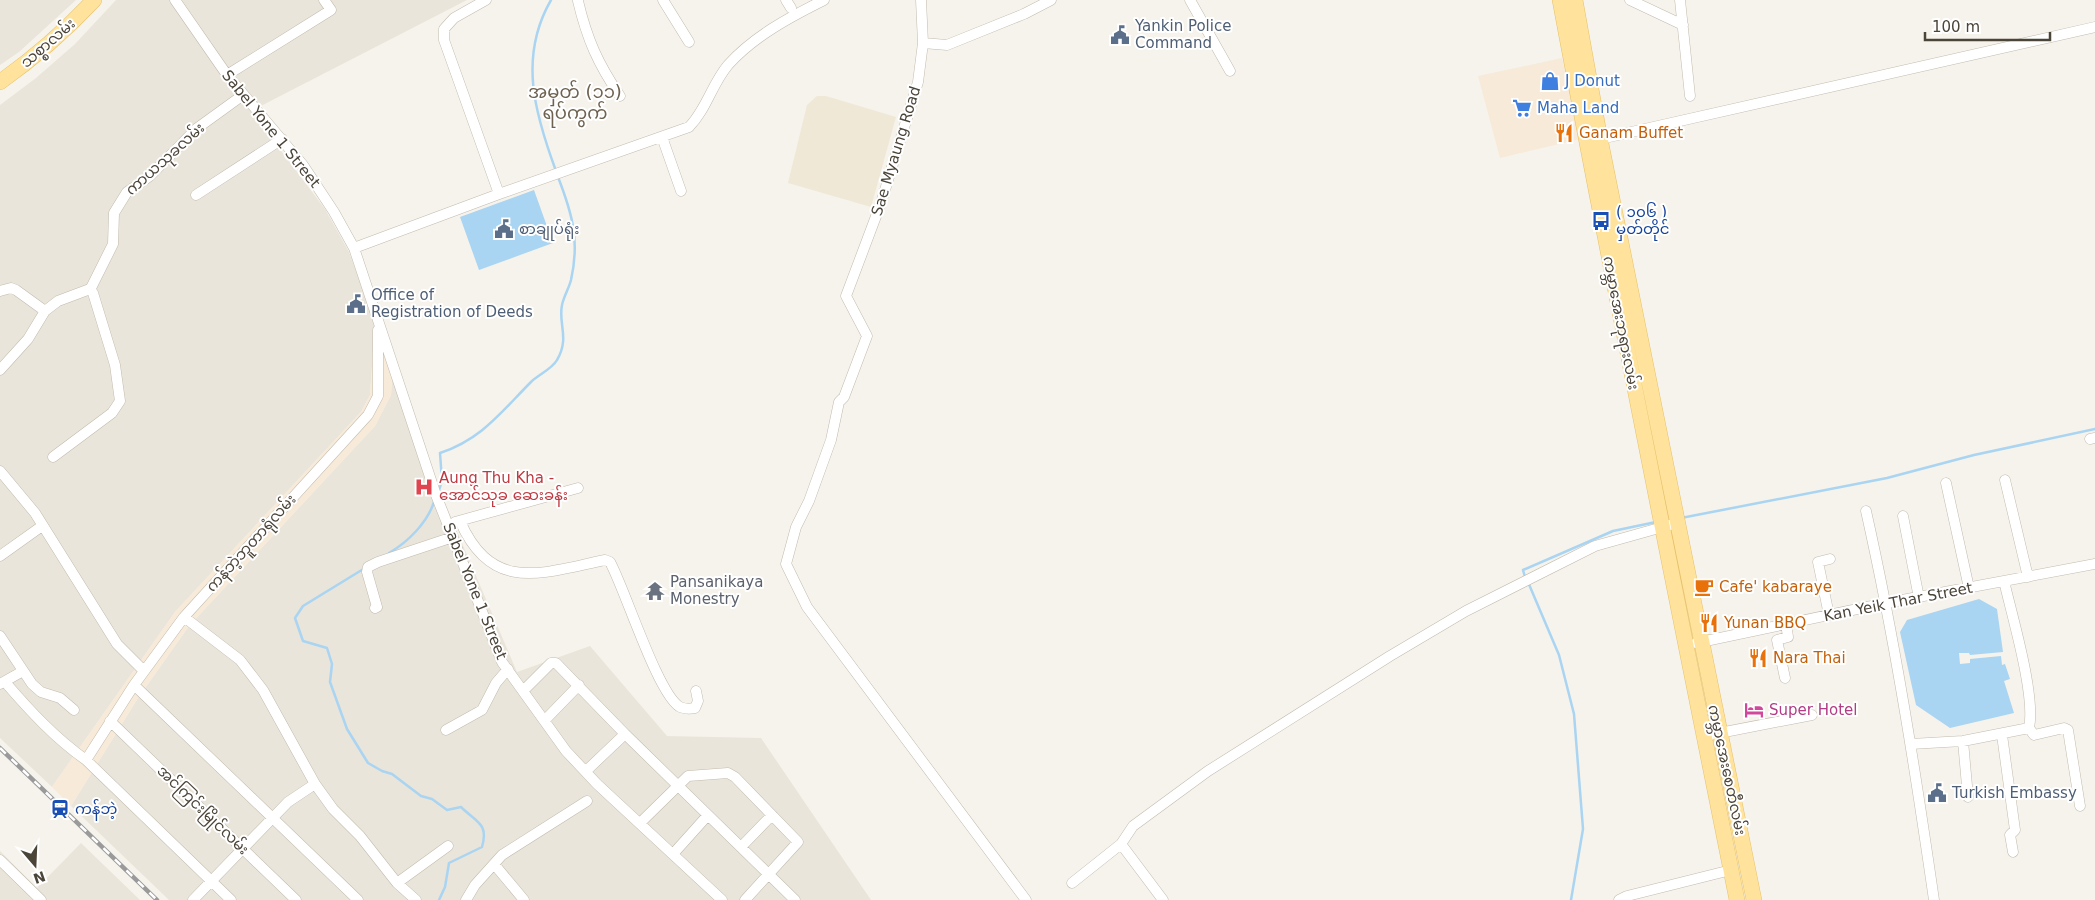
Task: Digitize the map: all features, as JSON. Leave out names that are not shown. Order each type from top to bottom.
[{"type":"main road","name":"သစ္စာလမ်း","points":[[0,82],[27,63],[65,30],[94,0]]},
{"type":"main road","name":"ကမ္ဘာအေးဘုရားလမ်း","points":[[1560,0],[1585,142],[1660,527],[1736,900]]},
{"type":"main road","name":"ကမ္ဘာအေးဘုရားလမ်း","points":[[1575,0],[1600,139],[1701,641]]},
{"type":"main road","points":[[1652,484],[1669,481]]},
{"type":"main road","name":"ကမ္ဘာအေးစေတီလမ်း","points":[[1701,641],[1754,900]]},
{"type":"street","name":"Sabel Yone 1 Street","points":[[176,0],[227,75],[282,139],[314,180],[354,248],[447,524],[502,662],[566,750],[722,900]]},
{"type":"street","points":[[227,75],[331,10],[324,0]]},
{"type":"street","points":[[486,0],[454,18],[444,29],[444,40],[499,194]]},
{"type":"street","points":[[578,0],[589,43],[602,70],[620,96]]},
{"type":"street","points":[[663,0],[689,42]]},
{"type":"street","points":[[354,248],[499,194],[689,127],[696,120],[728,65],[752,43],[781,22],[824,0]]},
{"type":"street","name":"Sae Myaung Road","points":[[921,0],[923,43],[918,82],[881,203],[846,296],[860,326],[867,336],[844,397],[839,402],[831,440],[796,527],[786,564],[807,607],[1026,900]]},
{"type":"street","points":[[923,43],[947,45],[1024,14],[1051,0]]},
{"type":"street","points":[[1190,0],[1230,70]]},
{"type":"street","points":[[1630,0],[1683,25]]},
{"type":"street","points":[[1680,0],[1690,96]]},
{"type":"street","points":[[1585,142],[2095,27]]},
{"type":"street","name":"ကာယသုခလမ်း","points":[[90,289],[113,244],[114,213],[126,192],[150,176],[196,129],[243,95]]},
{"type":"street","points":[[662,137],[681,191]]},
{"type":"street","points":[[196,195],[282,139]]},
{"type":"street","points":[[0,291],[11,288],[16,290],[45,311]]},
{"type":"street","points":[[0,370],[28,339],[45,311],[58,301],[90,289],[93,293],[115,365],[120,401],[112,413],[53,457]]},
{"type":"street","name":"ကန်ဘဲ့ဘူတာရုံလမ်း","points":[[86,760],[134,685],[184,617],[368,415],[378,396],[378,318]]},
{"type":"street","points":[[0,472],[35,513],[117,644],[144,671]]},
{"type":"street","points":[[2005,480],[2028,577]]},
{"type":"street","points":[[1946,482],[1968,588]]},
{"type":"street","points":[[447,524],[578,488]]},
{"type":"street","points":[[1866,511],[1886,603],[1911,744],[1934,900]]},
{"type":"street","points":[[1903,516],[1919,598]]},
{"type":"street","points":[[1072,883],[1121,844],[1133,826],[1208,770],[1415,641],[1466,611],[1595,546],[1660,527],[1676,520]]},
{"type":"street","points":[[460,521],[466,533],[490,562],[508,572],[552,572],[605,560],[610,562],[656,671],[672,699],[680,706],[695,708],[698,701],[696,691]]},
{"type":"street","points":[[0,556],[42,526]]},
{"type":"street","points":[[375,608],[377,607],[367,572],[368,567],[453,537]]},
{"type":"street","points":[[1829,615],[1818,562],[1830,559]]},
{"type":"street","name":"Kan Yeik Thar Street","points":[[1685,646],[1701,641],[1886,603],[2095,564]]},
{"type":"street","points":[[2004,581],[2023,668],[2031,716],[2029,728],[2034,735],[2064,728],[2068,730],[2080,806]]},
{"type":"street","points":[[184,617],[240,660],[263,690],[315,784],[333,809],[360,836],[398,883],[416,900]]},
{"type":"street","points":[[1785,678],[1777,640],[1788,637],[1786,623]]},
{"type":"street","points":[[0,636],[32,684],[41,692],[60,698],[74,710]]},
{"type":"street","points":[[524,690],[554,662],[795,900]]},
{"type":"street","points":[[446,730],[482,710],[496,683],[508,669]]},
{"type":"street","points":[[23,671],[2,683],[64,744],[86,760],[231,900]]},
{"type":"street","points":[[134,685],[358,900]]},
{"type":"street","points":[[544,720],[579,685]]},
{"type":"street","points":[[1704,736],[1812,715]]},
{"type":"street","name":"အင်ကြင်းမြိုင်လမ်း","points":[[110,721],[296,900]]},
{"type":"street","points":[[1911,744],[1963,741],[2002,735],[2029,728]]},
{"type":"street","points":[[586,771],[625,734]]},
{"type":"street","points":[[2002,735],[2015,830],[2010,835],[2012,852]]},
{"type":"street","points":[[1963,741],[1968,797]]},
{"type":"street","points":[[640,823],[677,785],[692,775],[728,773],[736,776],[798,842],[770,875],[745,900]]},
{"type":"street","points":[[193,900],[288,802],[315,784]]},
{"type":"street","points":[[466,900],[475,885],[502,855],[587,801]]},
{"type":"street","points":[[673,854],[708,815]]},
{"type":"street","points":[[741,847],[772,815]]},
{"type":"street","points":[[1121,844],[1163,900]]},
{"type":"street","points":[[398,883],[448,846]]},
{"type":"street","points":[[0,860],[38,899]]},
{"type":"street","points":[[494,864],[524,900]]},
{"type":"street","points":[[1619,900],[1626,896],[1730,870]]},
{"type":"shaded area","points":[[0,0],[76,0],[19,52],[0,65]]},
{"type":"shaded area","points":[[116,0],[467,0],[251,111],[325,209],[349,252],[375,323],[370,395],[361,412],[175,612],[52,787],[0,738],[0,105],[36,78],[75,44]]},
{"type":"shaded area","points":[[1562,58],[1580,139],[1500,158],[1478,76]]},
{"type":"shaded area","points":[[817,96],[826,96],[896,117],[871,207],[788,183],[807,105]]},
{"type":"shaded area","points":[[375,323],[392,379],[391,395],[375,426],[189,626],[138,698],[71,806],[52,787],[175,612],[361,412],[370,395]]},
{"type":"shaded area","points":[[392,379],[517,672],[590,646],[667,736],[761,738],[871,900],[169,900],[71,806],[138,698],[189,626],[375,426],[391,395]]},
{"type":"shaded area","points":[[81,843],[140,900],[0,900],[0,851],[37,888]]},
{"type":"water","points":[[534,190],[553,243],[479,270],[460,217]]},
{"type":"water","points":[[1979,599],[1997,609],[2003,652],[1970,655],[1969,653],[1959,653],[1960,664],[1970,663],[1970,659],[2001,656],[2002,665],[2005,664],[2010,679],[2004,681],[2014,713],[1950,728],[1916,705],[1900,632],[1907,620]]},
{"type":"waterway","points":[[551,0],[541,21],[535,43],[533,86],[536,107],[556,171]]},
{"type":"waterway","points":[[439,490],[442,481],[440,453],[468,440],[490,424],[531,382],[552,366],[561,352],[563,345],[561,312],[574,266],[575,239],[571,215],[558,177]]},
{"type":"waterway","points":[[1681,518],[1887,478],[1974,455],[2095,429]]},
{"type":"waterway","points":[[389,553],[416,531],[427,517],[434,502]]},
{"type":"waterway","points":[[1525,577],[1523,570],[1613,531],[1656,522]]},
{"type":"waterway","points":[[365,568],[303,606],[295,618],[303,641],[327,648],[332,664],[330,682],[347,729],[368,763],[392,774],[421,796],[432,799],[447,810],[461,807],[480,824],[484,833],[482,847],[449,863],[445,887],[439,900]]},
{"type":"waterway","points":[[1528,582],[1559,655],[1574,714],[1583,829],[1571,900]]},
{"type":"railway","points":[[0,748],[157,900]]},
{"type":"place","name":"Yankin Police Command","points":[[1120,35]]},
{"type":"place","name":"J Donut","points":[[1550,81]]},
{"type":"place","name":"Maha Land","points":[[1522,108]]},
{"type":"place","name":"Ganam Buffet","points":[[1564,133]]},
{"type":"place","name":"( ၁၀၆ ) မှတ်တိုင်","points":[[1601,221]]},
{"type":"place","name":"စာချုပ်ရုံး","points":[[504,229]]},
{"type":"place","name":"Office of Registration of Deeds","points":[[356,304]]},
{"type":"place","name":"Aung Thu Kha - အောင်သုခ ဆေးခန်း","points":[[424,487]]},
{"type":"place","name":"Cafe' kabaraye","points":[[1704,587]]},
{"type":"place","name":"Pansanikaya Monestry","points":[[655,591]]},
{"type":"place","name":"Yunan BBQ","points":[[1709,623]]},
{"type":"place","name":"Nara Thai","points":[[1758,658]]},
{"type":"place","name":"Super Hotel","points":[[1754,710]]},
{"type":"place","name":"Turkish Embassy","points":[[1937,793]]},
{"type":"place","name":"ကန်ဘဲ့","points":[[60,809]]},
{"type":"district","name":"အမှတ် (၁၁) ရပ်ကွက်","points":[[575,102]]}]
